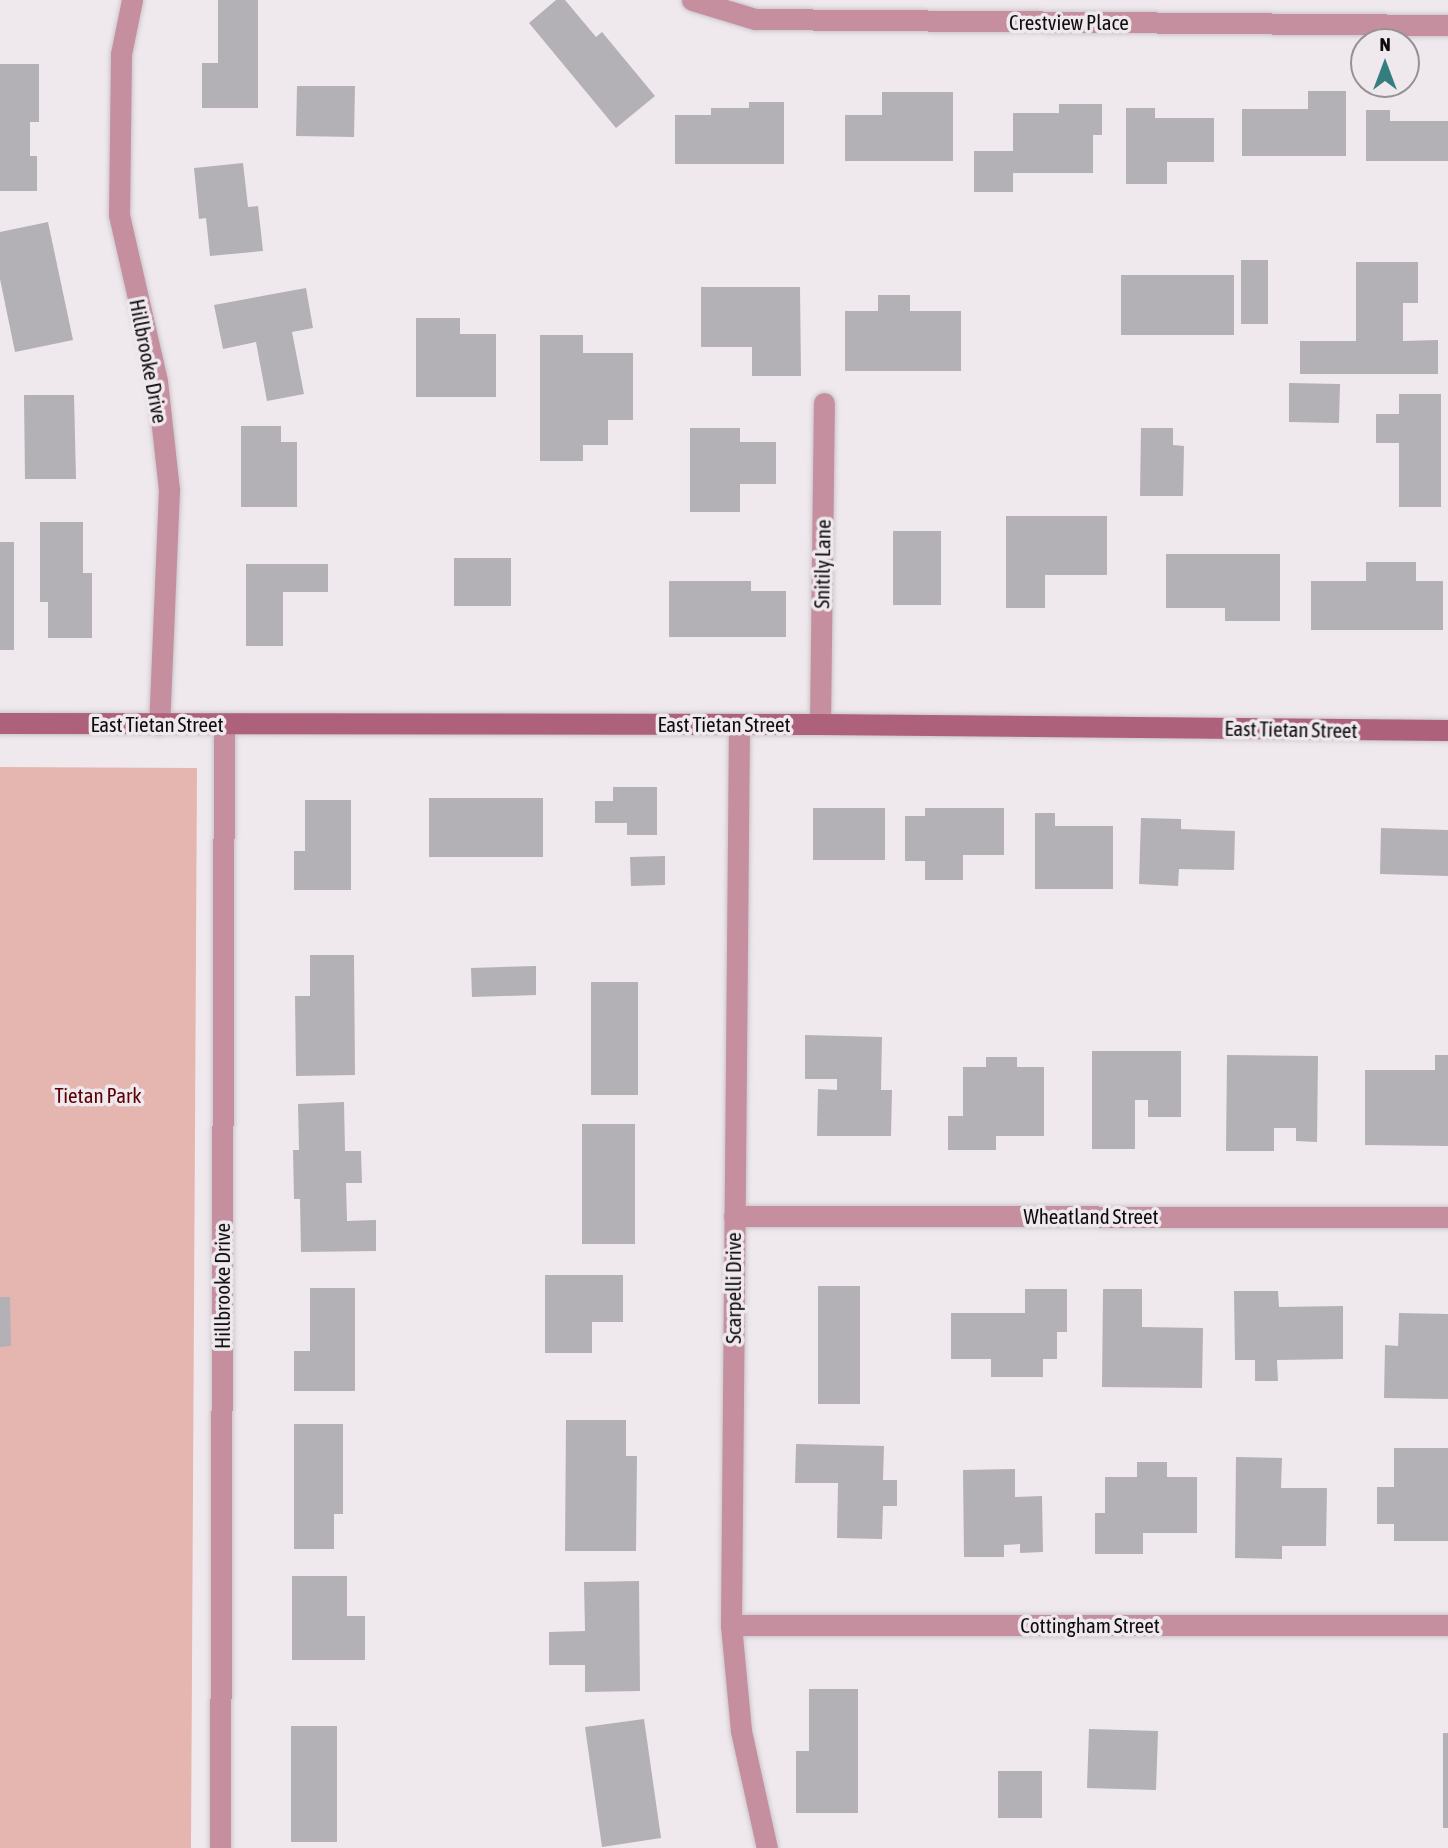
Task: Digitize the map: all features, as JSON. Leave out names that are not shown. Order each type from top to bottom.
[{"type":"main road","name":"East Tietan Street","points":[[0,723],[820,724],[1448,730]]},
{"type":"street","name":"Hillbrooke Drive","points":[[132,0],[121,54],[119,215],[157,381],[169,490],[159,725]]},
{"type":"street","name":"Crestview Place","points":[[692,0],[755,19],[1448,25]]},
{"type":"street","name":"Snitily Lane","points":[[820,724],[824,403]]},
{"type":"street","name":"Hillbrooke Drive","points":[[220,1848],[224,724]]},
{"type":"street","name":"Scarpelli Drive","points":[[739,724],[731,1625],[741,1731],[767,1848]]},
{"type":"street","name":"Wheatland Street","points":[[734,1216],[1448,1217]]},
{"type":"street","name":"Cottingham Street","points":[[731,1625],[1448,1625]]},
{"type":"green space","name":"Tietan Park","points":[[0,767],[197,768],[191,1848],[0,1848]]},
{"type":"building","points":[[218,0],[258,0],[258,108],[202,108],[202,63],[218,63]]},
{"type":"building","points":[[556,0],[565,0],[596,37],[602,32],[655,96],[616,128],[529,23]]},
{"type":"building","points":[[0,64],[39,64],[39,122],[30,122],[30,156],[37,156],[37,191],[0,191]]},
{"type":"building","points":[[297,86],[355,86],[354,137],[296,136]]},
{"type":"building","points":[[1308,91],[1346,91],[1346,156],[1242,156],[1242,109],[1308,109]]},
{"type":"building","points":[[882,92],[953,92],[953,161],[845,161],[845,115],[882,115]]},
{"type":"building","points":[[749,102],[784,102],[784,164],[675,164],[675,115],[711,115],[711,108],[749,108]]},
{"type":"building","points":[[1059,104],[1102,104],[1102,135],[1093,135],[1093,173],[1013,173],[1013,192],[974,192],[974,151],[1013,151],[1013,113],[1059,113]]},
{"type":"building","points":[[1126,108],[1155,108],[1155,118],[1214,118],[1214,162],[1167,162],[1167,184],[1126,184]]},
{"type":"building","points":[[1366,110],[1390,110],[1390,121],[1448,121],[1448,161],[1366,161]]},
{"type":"building","points":[[243,163],[248,207],[258,206],[263,251],[210,256],[206,218],[199,219],[194,168]]},
{"type":"building","points":[[48,222],[73,340],[15,352],[0,279],[0,232]]},
{"type":"building","points":[[1241,260],[1268,260],[1268,324],[1241,324]]},
{"type":"building","points":[[1356,262],[1418,262],[1418,303],[1403,303],[1403,341],[1438,340],[1438,374],[1300,374],[1300,341],[1356,341]]},
{"type":"building","points":[[1121,275],[1234,275],[1234,335],[1121,335]]},
{"type":"building","points":[[701,287],[800,287],[801,376],[752,376],[752,347],[701,347]]},
{"type":"building","points":[[306,288],[313,328],[292,332],[304,394],[267,401],[256,342],[223,349],[214,305]]},
{"type":"building","points":[[878,295],[910,295],[910,311],[961,311],[961,371],[845,371],[845,311],[878,311]]},
{"type":"building","points":[[416,318],[460,318],[460,334],[496,334],[496,397],[416,397]]},
{"type":"building","points":[[540,335],[583,335],[583,353],[633,353],[633,420],[608,420],[608,445],[583,445],[583,461],[540,461]]},
{"type":"building","points":[[1289,383],[1340,384],[1339,423],[1289,422]]},
{"type":"building","points":[[1399,394],[1441,394],[1441,507],[1399,507],[1399,443],[1376,443],[1376,414],[1399,414]]},
{"type":"building","points":[[24,395],[74,395],[76,479],[25,479]]},
{"type":"building","points":[[241,426],[281,426],[281,442],[297,442],[297,507],[241,507]]},
{"type":"building","points":[[690,428],[740,428],[740,442],[776,442],[776,484],[740,484],[740,512],[690,512]]},
{"type":"building","points":[[1141,428],[1173,428],[1173,445],[1184,446],[1183,496],[1140,496]]},
{"type":"building","points":[[1006,516],[1107,516],[1107,575],[1045,575],[1045,608],[1006,608]]},
{"type":"building","points":[[40,522],[83,522],[83,573],[92,573],[92,638],[48,638],[48,602],[40,602]]},
{"type":"building","points":[[893,531],[941,531],[941,605],[893,605]]},
{"type":"building","points":[[0,542],[14,542],[14,650],[0,650]]},
{"type":"building","points":[[1166,554],[1280,554],[1280,621],[1225,621],[1225,608],[1166,608]]},
{"type":"building","points":[[454,558],[511,558],[511,606],[454,606]]},
{"type":"building","points":[[1366,562],[1416,562],[1416,581],[1443,581],[1443,630],[1311,630],[1311,581],[1366,581]]},
{"type":"building","points":[[246,564],[328,564],[328,592],[283,592],[283,646],[246,646]]},
{"type":"building","points":[[669,581],[751,581],[751,591],[786,591],[786,637],[669,637]]},
{"type":"building","points":[[613,787],[657,787],[657,835],[627,835],[627,823],[595,823],[595,801],[613,801]]},
{"type":"building","points":[[429,798],[543,798],[543,857],[429,857]]},
{"type":"building","points":[[305,800],[351,800],[351,890],[294,890],[294,851],[305,851]]},
{"type":"building","points":[[813,808],[885,808],[885,860],[813,860]]},
{"type":"building","points":[[925,808],[1004,808],[1004,855],[963,855],[963,880],[925,880],[925,861],[905,861],[905,816],[925,816]]},
{"type":"building","points":[[1035,813],[1055,813],[1055,826],[1113,826],[1113,889],[1035,889]]},
{"type":"building","points":[[1141,818],[1181,819],[1181,829],[1235,831],[1234,870],[1179,869],[1178,886],[1139,884]]},
{"type":"building","points":[[1381,828],[1448,830],[1448,876],[1380,874]]},
{"type":"building","points":[[665,856],[665,885],[631,886],[630,857]]},
{"type":"building","points":[[310,955],[354,955],[355,1075],[296,1076],[295,996],[310,996]]},
{"type":"building","points":[[536,966],[536,995],[472,997],[471,968]]},
{"type":"building","points":[[591,982],[638,982],[638,1095],[591,1095]]},
{"type":"building","points":[[805,1035],[882,1037],[881,1090],[892,1090],[891,1136],[817,1136],[818,1089],[837,1090],[837,1079],[805,1079]]},
{"type":"building","points":[[1092,1051],[1181,1051],[1181,1117],[1148,1117],[1148,1100],[1135,1100],[1135,1149],[1092,1149]]},
{"type":"building","points":[[1227,1055],[1318,1056],[1317,1142],[1296,1141],[1296,1128],[1274,1128],[1274,1151],[1226,1151]]},
{"type":"building","points":[[1435,1055],[1448,1055],[1448,1146],[1365,1145],[1365,1070],[1435,1070]]},
{"type":"building","points":[[986,1057],[1017,1057],[1017,1067],[1044,1067],[1044,1136],[996,1136],[996,1150],[948,1150],[948,1116],[963,1116],[963,1067],[986,1067]]},
{"type":"building","points":[[344,1102],[345,1151],[361,1151],[362,1183],[346,1183],[347,1221],[376,1220],[376,1251],[301,1252],[300,1199],[294,1199],[293,1150],[299,1150],[298,1104]]},
{"type":"building","points":[[582,1124],[635,1124],[635,1244],[582,1244]]},
{"type":"building","points":[[545,1275],[623,1275],[623,1322],[592,1322],[592,1353],[545,1353]]},
{"type":"building","points":[[818,1286],[860,1286],[860,1404],[818,1404]]},
{"type":"building","points":[[310,1288],[355,1288],[355,1391],[294,1391],[294,1351],[310,1351]]},
{"type":"building","points":[[1025,1289],[1067,1289],[1067,1332],[1057,1332],[1057,1359],[1043,1359],[1043,1377],[991,1377],[991,1359],[951,1359],[951,1313],[1025,1313]]},
{"type":"building","points":[[1103,1289],[1142,1289],[1142,1327],[1203,1328],[1202,1388],[1102,1387]]},
{"type":"building","points":[[1234,1291],[1278,1291],[1279,1307],[1343,1306],[1343,1359],[1277,1360],[1278,1381],[1255,1381],[1255,1360],[1235,1360]]},
{"type":"building","points":[[0,1297],[10,1297],[11,1346],[0,1347]]},
{"type":"building","points":[[1399,1313],[1448,1314],[1448,1399],[1384,1398],[1385,1345],[1398,1346]]},
{"type":"building","points":[[566,1420],[626,1420],[626,1456],[637,1456],[636,1551],[565,1551]]},
{"type":"building","points":[[294,1424],[343,1424],[343,1514],[334,1514],[334,1549],[294,1549]]},
{"type":"building","points":[[796,1444],[884,1446],[883,1480],[897,1480],[897,1506],[883,1506],[882,1539],[837,1538],[838,1483],[795,1483]]},
{"type":"building","points":[[1394,1448],[1448,1448],[1448,1541],[1394,1541],[1394,1524],[1377,1524],[1377,1487],[1394,1487]]},
{"type":"building","points":[[1236,1457],[1282,1458],[1281,1488],[1327,1488],[1326,1546],[1282,1546],[1282,1559],[1235,1558]]},
{"type":"building","points":[[1137,1462],[1167,1462],[1167,1477],[1197,1477],[1197,1533],[1143,1533],[1143,1554],[1095,1554],[1095,1513],[1105,1513],[1105,1477],[1137,1477]]},
{"type":"building","points":[[1015,1469],[1015,1497],[1042,1496],[1043,1552],[1020,1553],[1020,1544],[1004,1545],[1004,1557],[964,1557],[963,1470]]},
{"type":"building","points":[[292,1576],[347,1576],[347,1616],[365,1616],[365,1660],[292,1660]]},
{"type":"building","points":[[639,1581],[640,1691],[585,1692],[585,1665],[549,1665],[549,1632],[585,1631],[584,1582]]},
{"type":"building","points":[[809,1689],[858,1689],[858,1813],[796,1813],[796,1751],[809,1751]]},
{"type":"building","points":[[644,1719],[661,1838],[602,1847],[585,1727]]},
{"type":"building","points":[[291,1726],[337,1726],[337,1842],[291,1842]]},
{"type":"building","points":[[1089,1729],[1158,1731],[1156,1790],[1087,1788]]},
{"type":"building","points":[[1443,1733],[1448,1733],[1448,1828],[1443,1828]]},
{"type":"building","points":[[998,1771],[1042,1771],[1042,1818],[998,1818]]}]
